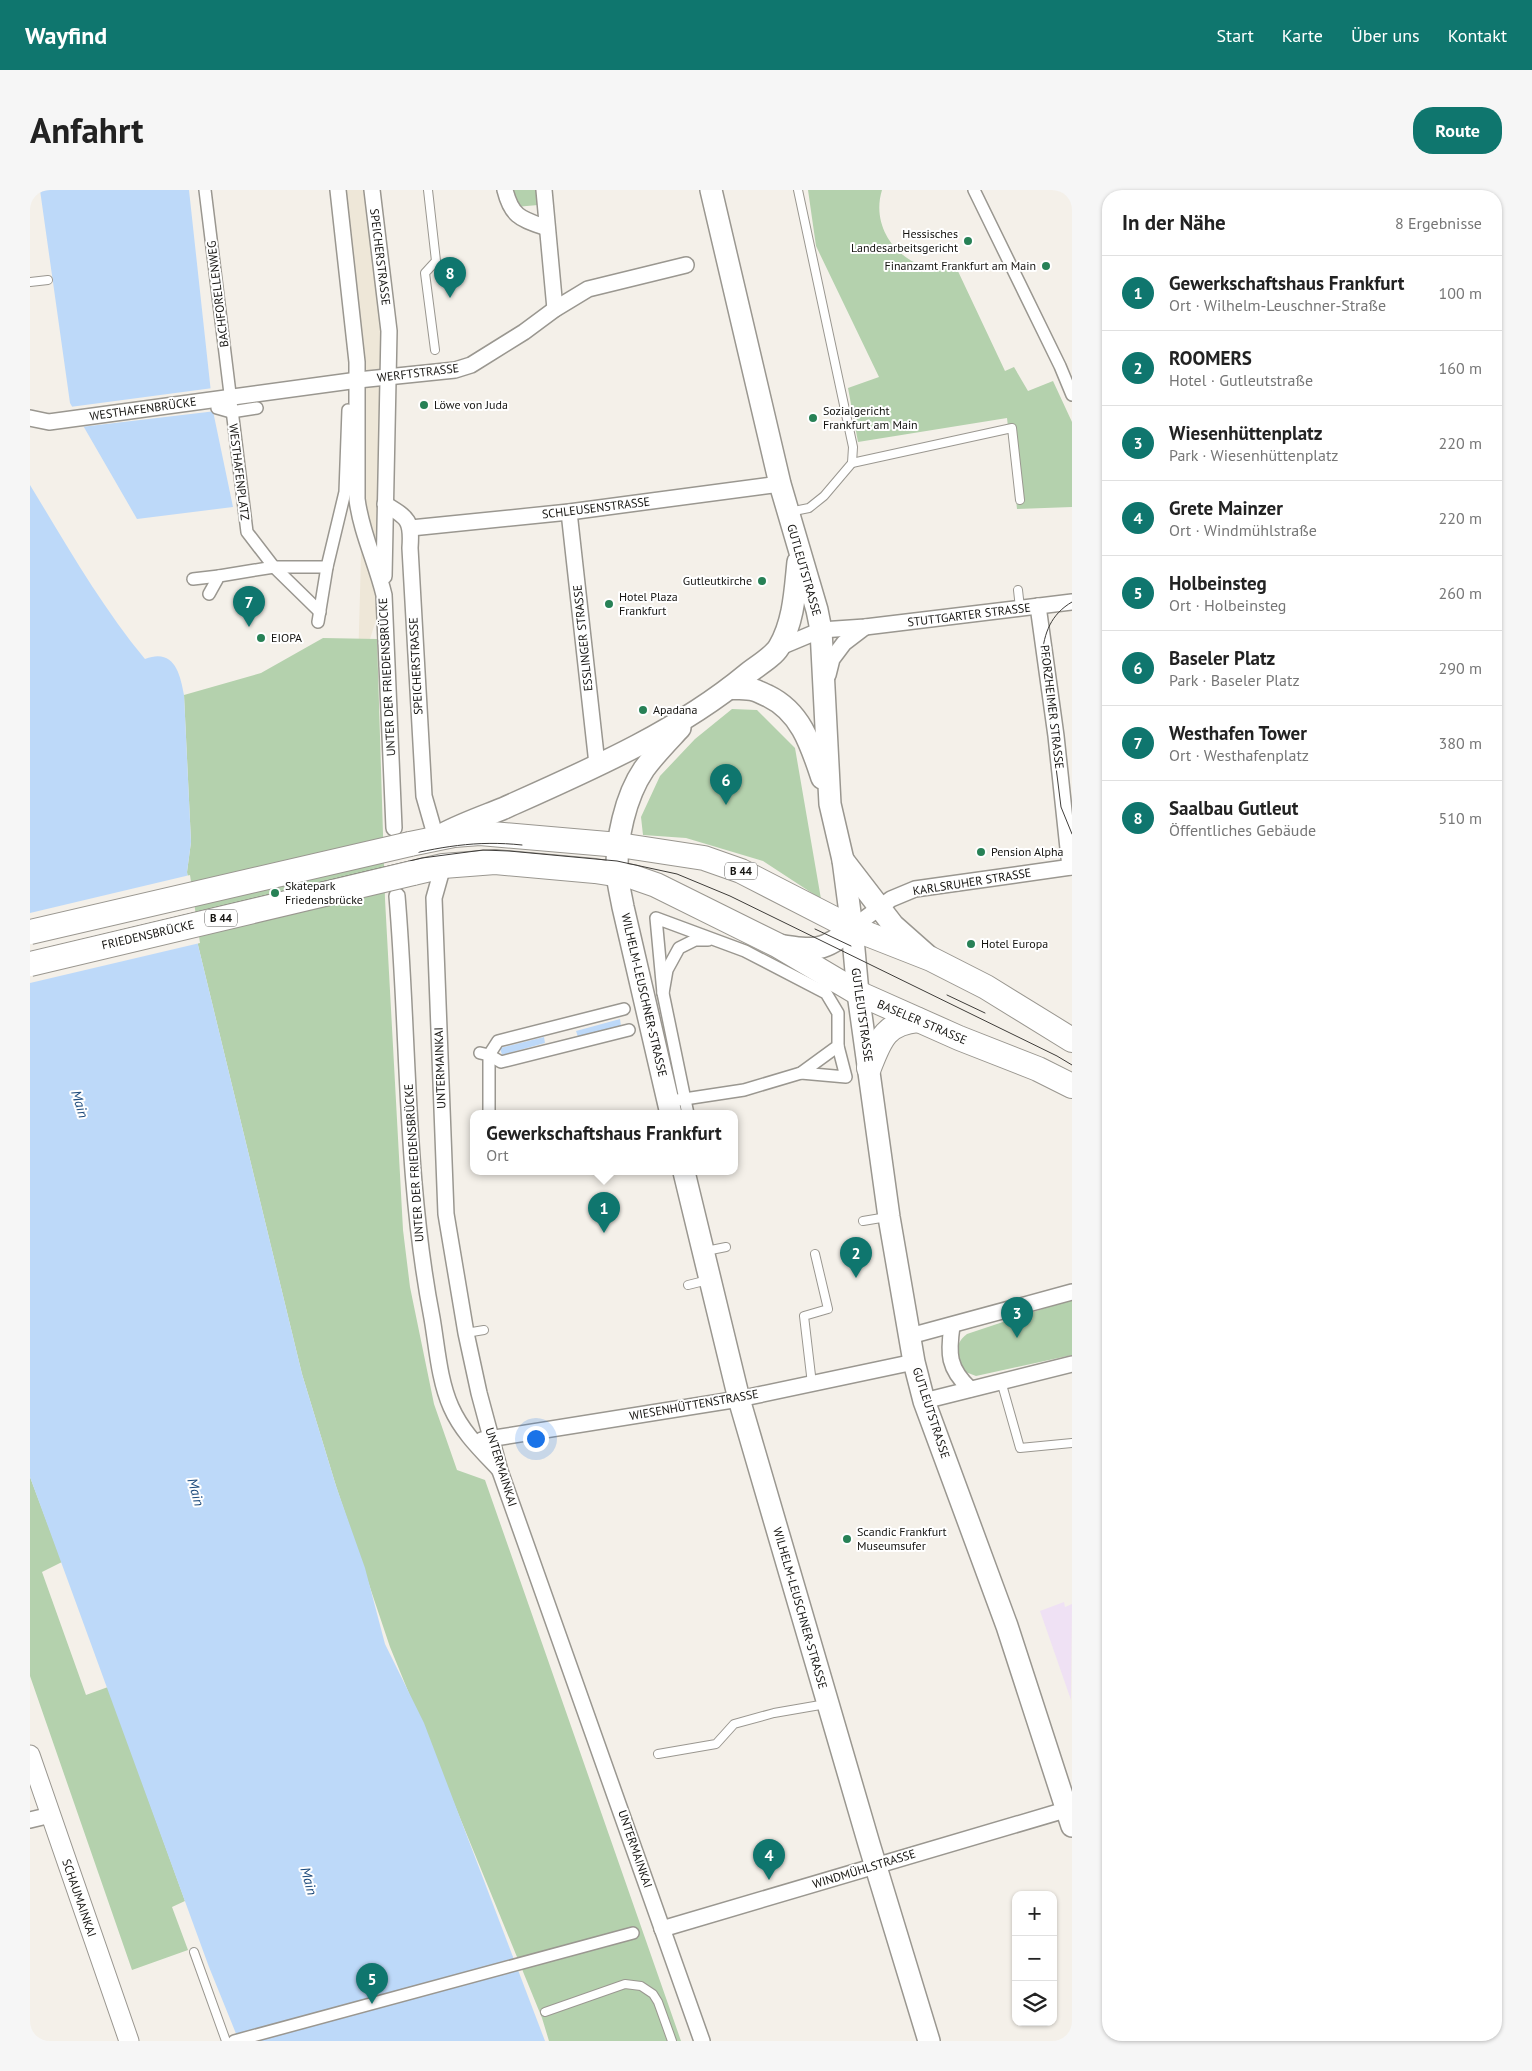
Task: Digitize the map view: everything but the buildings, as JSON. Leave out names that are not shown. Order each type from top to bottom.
[{"type":"main road","name":"GUTLEUTSTRASSE","points":[[711,190],[780,484],[817,610],[821,630],[830,804],[842,860],[889,1217],[914,1362],[924,1400],[1007,1626],[1070,1814]]},
{"type":"main road","name":"STUTTGARTER STRASSE","points":[[436,838],[597,764],[692,715],[730,688],[778,648],[793,609],[799,552]]},
{"type":"main road","points":[[730,688],[755,690],[780,702],[794,715],[805,732],[814,752],[830,804]]},
{"type":"main road","name":"STUTTGARTER STRASSE","points":[[619,845],[629,801],[644,770],[662,747],[692,715]]},
{"type":"main road","name":"B 44","points":[[30,932],[402,836],[436,838],[480,833],[619,845],[704,858],[741,871],[852,928],[931,959],[986,986],[1072,1040]]},
{"type":"main road","name":"WILHELM-LEUSCHNER-STRASSE","points":[[619,845],[617,875],[678,1104]]},
{"type":"main road","points":[[842,860],[893,925],[931,959]]},
{"type":"main road","name":"B 44","points":[[443,866],[495,862],[541,865],[617,875],[656,885],[778,945],[808,950],[830,944],[852,928]]},
{"type":"main road","name":"FRIEDENSBRÜCKE","points":[[30,964],[443,866]]},
{"type":"main road","name":"BASELER STRASSE","points":[[778,945],[858,993],[918,1020],[1038,1069],[1072,1086]]},
{"type":"main road","points":[[869,1068],[881,1040],[887,1032],[904,1022],[918,1020]]},
{"type":"main road","name":"WILHELM-LEUSCHNER-STRASSE","points":[[685,1175],[739,1398],[875,1866],[929,2041]]},
{"type":"street","name":"BACHFORELLENWEG","points":[[205,190],[224,404]]},
{"type":"street","points":[[338,190],[356,341],[358,380]]},
{"type":"street","name":"SPEICHERSTRASSE","points":[[372,190],[386,306],[389,377],[384,595]]},
{"type":"street","points":[[505,190],[512,211],[527,221],[547,228]]},
{"type":"street","points":[[544,190],[555,309]]},
{"type":"street","points":[[974,190],[1060,366],[1072,395]]},
{"type":"street","name":"WERFTSTRASSE","points":[[224,404],[358,380],[454,370],[471,365],[588,289],[686,265]]},
{"type":"street","name":"UNTER DER FRIEDENSBRÜCKE","points":[[358,380],[359,517],[378,570],[384,595],[402,836]]},
{"type":"street","points":[[224,404],[257,408]]},
{"type":"street","name":"WESTHAFENBRÜCKE","points":[[30,418],[49,422],[224,404]]},
{"type":"street","name":"WESTHAFENPLATZ","points":[[224,404],[247,532],[319,617],[327,567]]},
{"type":"street","points":[[193,579],[274,566],[327,567],[345,492],[348,410]]},
{"type":"street","name":"SCHLEUSENSTRASSE","points":[[411,528],[569,512],[780,484]]},
{"type":"street","points":[[385,504],[403,515],[411,528]]},
{"type":"street","name":"ESSLINGER STRASSE","points":[[569,512],[597,764]]},
{"type":"street","name":"SPEICHERSTRASSE","points":[[411,528],[410,548],[424,796],[436,838]]},
{"type":"street","points":[[209,594],[219,576]]},
{"type":"street","name":"STUTTGARTER STRASSE","points":[[778,648],[821,630],[866,627],[1072,602]]},
{"type":"street","name":"PFORZHEIMER STRASSE","points":[[1038,606],[1071,867]]},
{"type":"street","name":"STUTTGARTER STRASSE","points":[[825,689],[832,659],[844,643],[866,627]]},
{"type":"street","name":"UNTERMAINKAI","points":[[443,866],[434,898],[446,1214],[466,1332],[479,1393],[500,1470],[702,2041]]},
{"type":"street","name":"KARLSRUHER STRASSE","points":[[852,928],[891,899],[915,889],[1071,867]]},
{"type":"street","name":"UNTER DER FRIEDENSBRÜCKE","points":[[397,896],[402,954],[414,1199],[425,1283],[448,1397],[460,1424],[473,1442],[500,1470]]},
{"type":"street","name":"WILHELM-LEUSCHNER-STRASSE","points":[[678,1104],[662,993],[656,918],[717,940]]},
{"type":"street","name":"WILHELM-LEUSCHNER-STRASSE","points":[[662,993],[667,970],[679,948],[695,940],[717,940]]},
{"type":"street","name":"GUTLEUTSTRASSE","points":[[717,940],[774,965],[826,993],[841,1014],[846,1077],[801,1073]]},
{"type":"street","points":[[485,1054],[498,1041],[624,1009]]},
{"type":"street","points":[[557,1025],[564,1048]]},
{"type":"street","points":[[489,1075],[502,1062],[564,1048],[628,1030]]},
{"type":"street","points":[[678,1104],[744,1090],[801,1073],[843,1044]]},
{"type":"street","points":[[485,1054],[502,1062]]},
{"type":"street","points":[[485,1054],[489,1075],[489,1110]]},
{"type":"street","points":[[910,1336],[1072,1292]]},
{"type":"street","points":[[952,1326],[950,1356],[953,1367],[960,1379],[970,1389]]},
{"type":"street","name":"WIESENHÜTTENSTRASSE","points":[[473,1442],[739,1398],[914,1362]]},
{"type":"street","points":[[924,1400],[1072,1364]]},
{"type":"street","name":"SCHAUMAINKAI","points":[[30,1755],[129,2041]]},
{"type":"street","name":"WINDMÜHLSTRASSE","points":[[662,1929],[875,1866],[1070,1814]]},
{"type":"street","points":[[30,1820],[51,1816]]},
{"type":"street","points":[[234,2041],[633,1933]]},
{"type":"lane","points":[[428,190],[436,261],[426,273],[435,350]]},
{"type":"lane","points":[[788,512],[809,508],[824,496],[852,463],[853,447],[798,190]]},
{"type":"lane","points":[[30,282],[48,280]]},
{"type":"lane","points":[[852,463],[1012,428],[1020,500]]},
{"type":"lane","points":[[1018,590],[1020,608]]},
{"type":"lane","points":[[863,1221],[889,1217]]},
{"type":"lane","points":[[702,1252],[726,1247]]},
{"type":"lane","points":[[812,1384],[804,1316],[828,1309],[815,1254]]},
{"type":"lane","points":[[688,1285],[709,1280]]},
{"type":"lane","points":[[466,1332],[484,1330]]},
{"type":"lane","points":[[1001,1381],[1020,1448],[1072,1443]]},
{"type":"lane","points":[[658,1754],[716,1744],[734,1724],[774,1713],[828,1704]]},
{"type":"lane","points":[[194,1952],[226,2041]]},
{"type":"lane","points":[[545,2012],[625,1984],[641,1986],[653,1994],[658,2002],[672,2041]]},
{"type":"shaded area","points":[[338,190],[372,190],[386,306],[384,595],[370,639],[380,976],[422,1443],[356,737],[361,557],[358,380]]},
{"type":"shaded area","points":[[1064,1602],[1065,1607],[1072,1604],[1071,1700],[1040,1611]]},
{"type":"green space","points":[[514,190],[537,190],[538,205],[516,207]]},
{"type":"green space","points":[[808,190],[882,190],[879,207],[881,223],[887,237],[897,250],[923,266],[939,269],[956,267],[1005,371],[1014,367],[1028,391],[1053,381],[1072,422],[1072,507],[1017,509],[1007,418],[858,442],[848,388],[879,377],[816,246]]},
{"type":"green space","points":[[323,638],[377,639],[385,899],[403,1230],[410,1287],[434,1404],[457,1470],[485,1480],[681,2041],[549,2041],[542,2018],[390,1647],[336,1486],[302,1374],[198,945],[187,872],[191,842],[184,695],[261,673]]},
{"type":"green space","points":[[732,709],[757,710],[795,748],[821,899],[763,861],[686,838],[643,835],[641,817],[660,776],[695,739]]},
{"type":"green space","points":[[1072,1299],[1072,1355],[976,1376],[963,1371],[959,1361],[958,1347],[967,1334]]},
{"type":"green space","points":[[30,1477],[62,1562],[42,1572],[86,1695],[108,1687],[185,1901],[172,1907],[188,1950],[132,1970],[30,1676]]},
{"type":"water","points":[[40,190],[189,190],[213,411],[233,507],[137,519],[70,403]]},
{"type":"water","name":"Main","points":[[30,485],[84,574],[129,639],[145,659],[155,656],[163,657],[169,660],[178,671],[184,695],[191,842],[187,872],[198,945],[302,1374],[336,1486],[365,1568],[385,1644],[424,1723],[545,2041],[239,2041],[209,1967],[30,1477]]},
{"type":"water","points":[[620,1019],[621,1026],[578,1037],[576,1031]]},
{"type":"water","points":[[544,1037],[545,1043],[502,1055],[500,1048]]},
{"type":"pier","points":[[213,388],[216,411],[81,427],[70,407]]},
{"type":"pier","points":[[190,875],[200,943],[30,983],[30,913]]},
{"type":"tram line","points":[[1072,602],[1059,612],[1050,625],[1042,656],[1061,807],[1072,834]]},
{"type":"tram line","points":[[394,858],[473,844],[522,845]]},
{"type":"tram line","points":[[30,952],[422,858],[483,850],[617,861],[677,874],[730,896],[1072,1065]]},
{"type":"tram line","points":[[815,929],[851,946]]},
{"type":"tram line","points":[[947,995],[985,1013]]},
{"type":"place","name":"Hessisches Landesarbeitsgericht","points":[[968,241]]},
{"type":"place","name":"Finanzamt Frankfurt am Main","points":[[1046,266]]},
{"type":"place","name":"Saalbau Gutleut","points":[[450,298]]},
{"type":"place","name":"Löwe von Juda","points":[[424,405]]},
{"type":"place","name":"Sozialgericht Frankfurt am Main","points":[[813,418]]},
{"type":"place","name":"Gutleutkirche","points":[[762,581]]},
{"type":"place","name":"Hotel Plaza Frankfurt","points":[[609,604]]},
{"type":"place","name":"Westhafen Tower","points":[[249,627]]},
{"type":"place","name":"EIOPA","points":[[261,638]]},
{"type":"place","name":"Apadana","points":[[643,710]]},
{"type":"place","name":"Baseler Platz","points":[[726,805]]},
{"type":"place","name":"Pension Alpha","points":[[981,852]]},
{"type":"place","name":"Skatepark Friedensbrücke","points":[[275,893]]},
{"type":"place","name":"Hotel Europa","points":[[971,944]]},
{"type":"place","name":"Gewerkschaftshaus Frankfurt","points":[[604,1233]]},
{"type":"place","name":"ROOMERS","points":[[856,1278]]},
{"type":"place","name":"Wiesenhüttenplatz","points":[[1017,1338]]},
{"type":"place","name":"Scandic Frankfurt Museumsufer","points":[[847,1539]]},
{"type":"place","name":"Grete Mainzer","points":[[769,1880]]},
{"type":"place","name":"Holbeinsteg","points":[[372,2004]]}]
